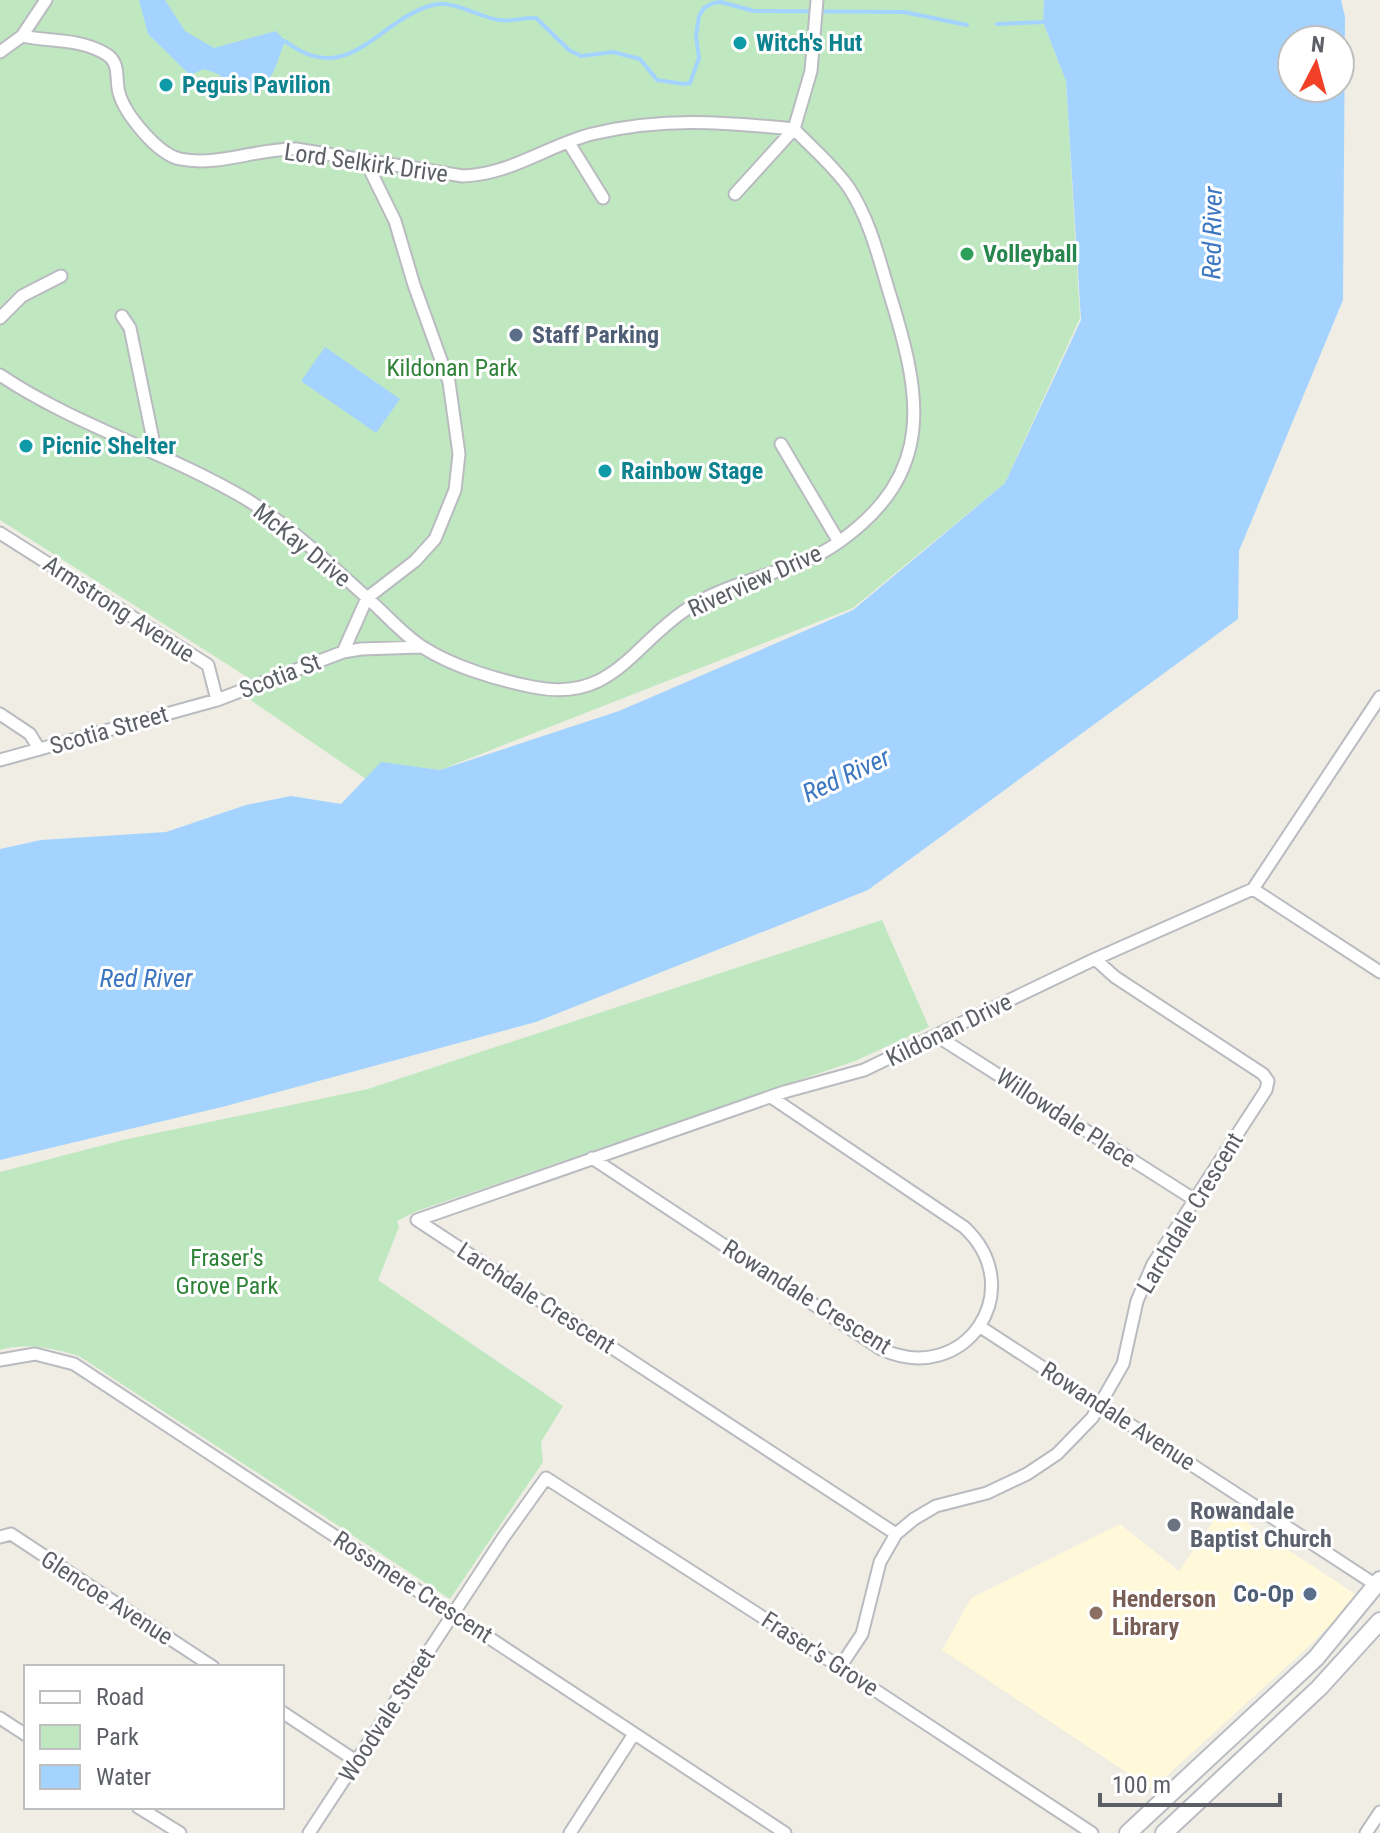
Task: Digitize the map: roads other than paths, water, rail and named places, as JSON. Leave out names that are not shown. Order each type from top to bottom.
[{"type":"main road","points":[[1128,1833],[1316,1658],[1379,1584]]},
{"type":"main road","points":[[1164,1833],[1350,1656],[1380,1621]]},
{"type":"main road","points":[[1265,1704],[1273,1731]]},
{"type":"street","points":[[0,52],[22,36],[46,0]]},
{"type":"street","points":[[735,194],[794,129],[811,71],[817,0]]},
{"type":"street","name":"Lord Selkirk Drive","points":[[22,36],[40,40],[65,39],[108,54],[117,67],[119,93],[147,139],[177,159],[223,160],[283,149],[463,176],[487,175],[589,135],[649,123],[708,121],[794,129]]},
{"type":"street","name":"Riverview Drive","points":[[421,647],[466,666],[534,687],[561,689],[587,685],[625,665],[695,604],[818,555],[839,542],[866,520],[888,496],[905,462],[915,430],[908,355],[871,231],[848,187],[794,129]]},
{"type":"street","points":[[569,143],[603,198]]},
{"type":"street","points":[[366,162],[395,221],[449,382],[459,454],[455,490],[435,539],[415,561],[367,598]]},
{"type":"street","points":[[0,318],[22,296],[61,276]]},
{"type":"street","points":[[122,316],[130,328],[156,454]]},
{"type":"street","name":"McKay Drive","points":[[0,375],[35,399],[156,454],[263,510],[421,647]]},
{"type":"street","points":[[781,444],[839,542]]},
{"type":"street","name":"Armstrong Avenue","points":[[0,533],[208,665],[217,700]]},
{"type":"street","name":"Scotia St","points":[[343,652],[367,598]]},
{"type":"street","name":"Scotia St","points":[[217,700],[343,652],[421,647]]},
{"type":"street","name":"Scotia Street","points":[[0,760],[217,700]]},
{"type":"street","points":[[1378,705],[1253,889],[1380,972]]},
{"type":"street","points":[[0,714],[30,734],[39,749]]},
{"type":"street","name":"Kildonan Drive","points":[[417,1220],[771,1097],[864,1070],[1095,959],[1253,889]]},
{"type":"street","name":"Larchdale Crescent","points":[[840,1667],[862,1634],[880,1562],[896,1534],[936,1506],[987,1493],[1027,1474],[1057,1454],[1092,1418],[1123,1364],[1144,1282],[1266,1090],[1268,1081],[1263,1074],[1115,977],[1095,959]]},
{"type":"street","name":"Willowdale Place","points":[[937,1036],[1195,1200]]},
{"type":"street","points":[[771,1097],[974,1236],[986,1253],[991,1281],[990,1301],[979,1326]]},
{"type":"street","name":"Rowandale Crescent","points":[[592,1158],[891,1353],[912,1358],[938,1356],[959,1346],[979,1326]]},
{"type":"street","name":"Larchdale Crescent","points":[[417,1220],[896,1534]]},
{"type":"street","name":"Rowandale Avenue","points":[[979,1326],[1379,1584]]},
{"type":"street","name":"Rossmere Crescent","points":[[0,1360],[35,1354],[74,1364],[785,1833]]},
{"type":"street","name":"Woodvale Street","points":[[309,1833],[546,1478]]},
{"type":"street","name":"Fraser's Grove","points":[[546,1478],[1092,1833]]},
{"type":"street","name":"Glencoe Avenue","points":[[0,1537],[11,1534],[210,1665]]},
{"type":"street","points":[[284,1713],[356,1761]]},
{"type":"street","points":[[0,1718],[24,1734]]},
{"type":"street","points":[[570,1833],[634,1734]]},
{"type":"street","points":[[141,1809],[175,1832]]},
{"type":"street","points":[[1366,1833],[1380,1812]]},
{"type":"water","points":[[139,0],[165,0],[185,31],[214,48],[276,31],[285,41],[274,71],[262,90],[241,93],[218,74],[204,69],[190,75],[148,34]]},
{"type":"water","name":"Red River","points":[[1044,0],[1341,0],[1345,24],[1276,24],[1276,104],[1344,104],[1343,300],[1239,551],[1238,619],[868,890],[536,1022],[226,1106],[0,1160],[0,849],[41,840],[166,832],[246,805],[291,796],[341,804],[381,762],[440,770],[619,711],[853,610],[1005,483],[1081,320],[1066,81],[1043,22]]},
{"type":"water","points":[[325,347],[400,399],[376,433],[301,381]]},
{"type":"waterway","points":[[281,42],[285,41],[307,54],[327,58],[345,55],[413,13],[441,4],[499,20],[536,18],[569,50],[581,56],[613,52],[640,59],[657,80],[684,84],[690,83],[699,58],[696,36],[699,16],[704,8],[713,3],[721,2],[754,11],[904,12],[967,25]]},
{"type":"waterway","points":[[997,24],[1043,22]]},
{"type":"place","name":"Witch's Hut","points":[[740,43]]},
{"type":"place","name":"Peguis Pavilion","points":[[166,85]]},
{"type":"place","name":"Volleyball","points":[[967,254]]},
{"type":"place","name":"Staff Parking","points":[[516,335]]},
{"type":"place","name":"Picnic Shelter","points":[[26,446]]},
{"type":"place","name":"Rainbow Stage","points":[[605,471]]},
{"type":"place","name":"Rowandale Baptist Church","points":[[1174,1525]]},
{"type":"place","name":"Co-Op","points":[[1310,1594]]},
{"type":"place","name":"Henderson Library","points":[[1096,1613]]},
{"type":"park label","name":"Kildonan Park","points":[[452,368]]},
{"type":"park label","name":"Fraser's Grove Park","points":[[227,1272]]}]
